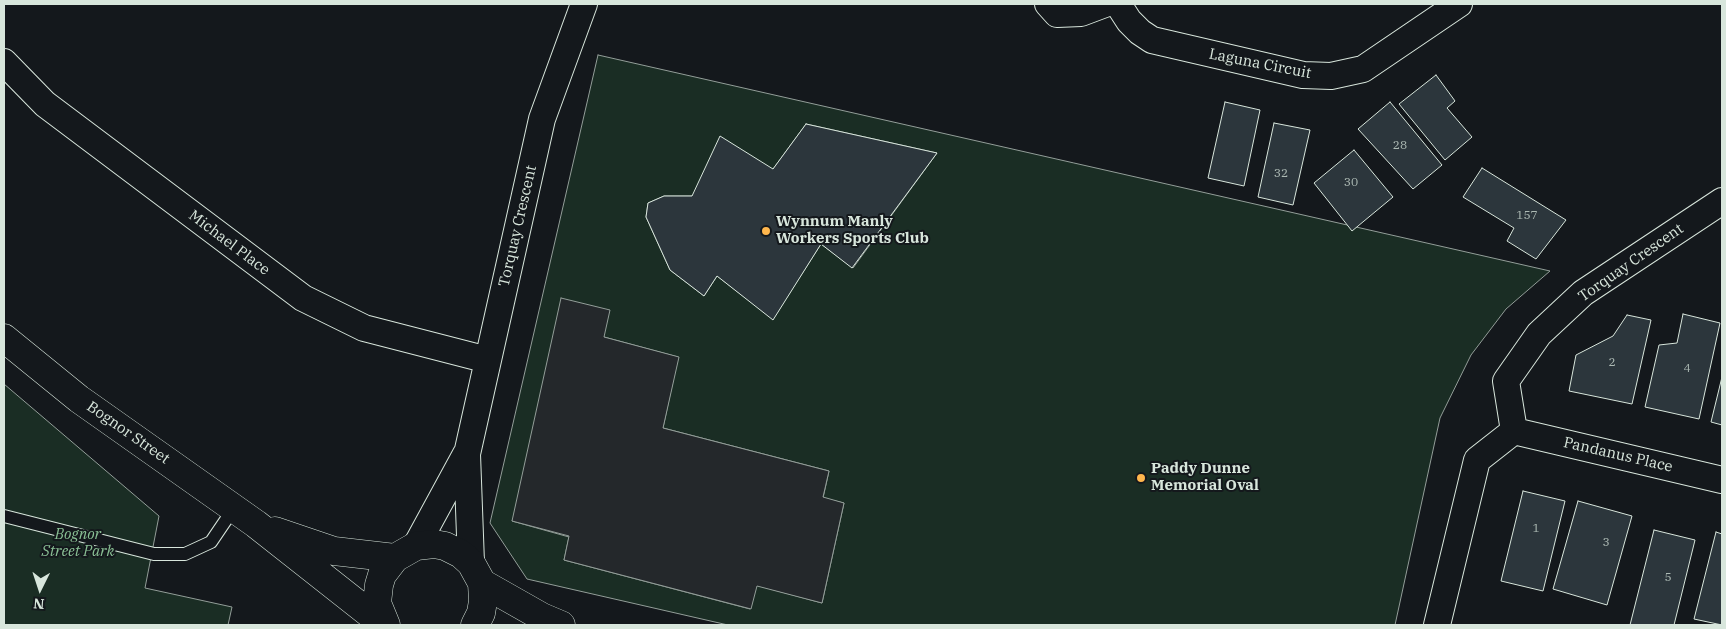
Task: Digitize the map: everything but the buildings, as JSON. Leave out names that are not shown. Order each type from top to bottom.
[{"type":"street","name":"Torquay Crescent","points":[[476,573],[466,454],[542,119],[584,4]]},
{"type":"street","points":[[1048,4],[1058,14],[1081,13],[1105,4]]},
{"type":"street","name":"Laguna Circuit","points":[[1118,4],[1129,21],[1152,40],[1302,75],[1332,76],[1364,69],[1460,4]]},
{"type":"street","name":"Michael Place","points":[[4,62],[44,104],[303,298],[364,328],[488,360]]},
{"type":"street","name":"Torquay Crescent","points":[[1514,431],[1506,381],[1540,334],[1583,293],[1722,200]]},
{"type":"street","name":"Bognor Street","points":[[4,338],[79,398],[256,524],[385,625]]},
{"type":"street","points":[[1437,625],[1478,460],[1514,431]]},
{"type":"street","name":"Pandanus Place","points":[[1514,431],[1722,480]]},
{"type":"street","name":"Torquay Crescent","points":[[405,552],[466,454]]},
{"type":"street","name":"Bognor Street","points":[[256,524],[334,551],[405,552],[434,544],[444,546],[461,554],[476,573],[542,617],[561,625]]},
{"type":"street","name":"Bognor Street","points":[[385,625],[377,603],[379,585],[382,575],[405,552]]},
{"type":"street","points":[[475,625],[484,601],[476,573]]},
{"type":"lane","points":[[4,516],[154,554],[186,554],[212,542],[234,508]]},
{"type":"green space","points":[[598,55],[1550,271],[1506,309],[1471,355],[1440,418],[1395,625],[728,625],[527,579],[490,523]],"holes":[[[806,124],[937,153],[853,268],[821,244],[773,319],[717,276],[704,296],[670,270],[646,217],[648,203],[664,196],[692,196],[773,169]],[[604,337],[678,357],[663,428],[829,471],[823,498],[844,503],[822,603],[756,585],[750,609],[564,560],[569,537],[512,521]]]},
{"type":"green space","name":"Bognor Street Park","points":[[4,384],[159,516],[145,588],[232,607],[228,625],[4,625]]},
{"type":"shaded area","points":[[561,298],[610,310],[604,337],[679,357],[663,428],[829,471],[823,497],[844,503],[822,603],[757,586],[751,609],[564,560],[569,536],[512,521]]},
{"type":"place","name":"Wynnum Manly Workers Sports Club","points":[[766,231]]},
{"type":"place","name":"Paddy Dunne Memorial Oval","points":[[1141,478]]}]
